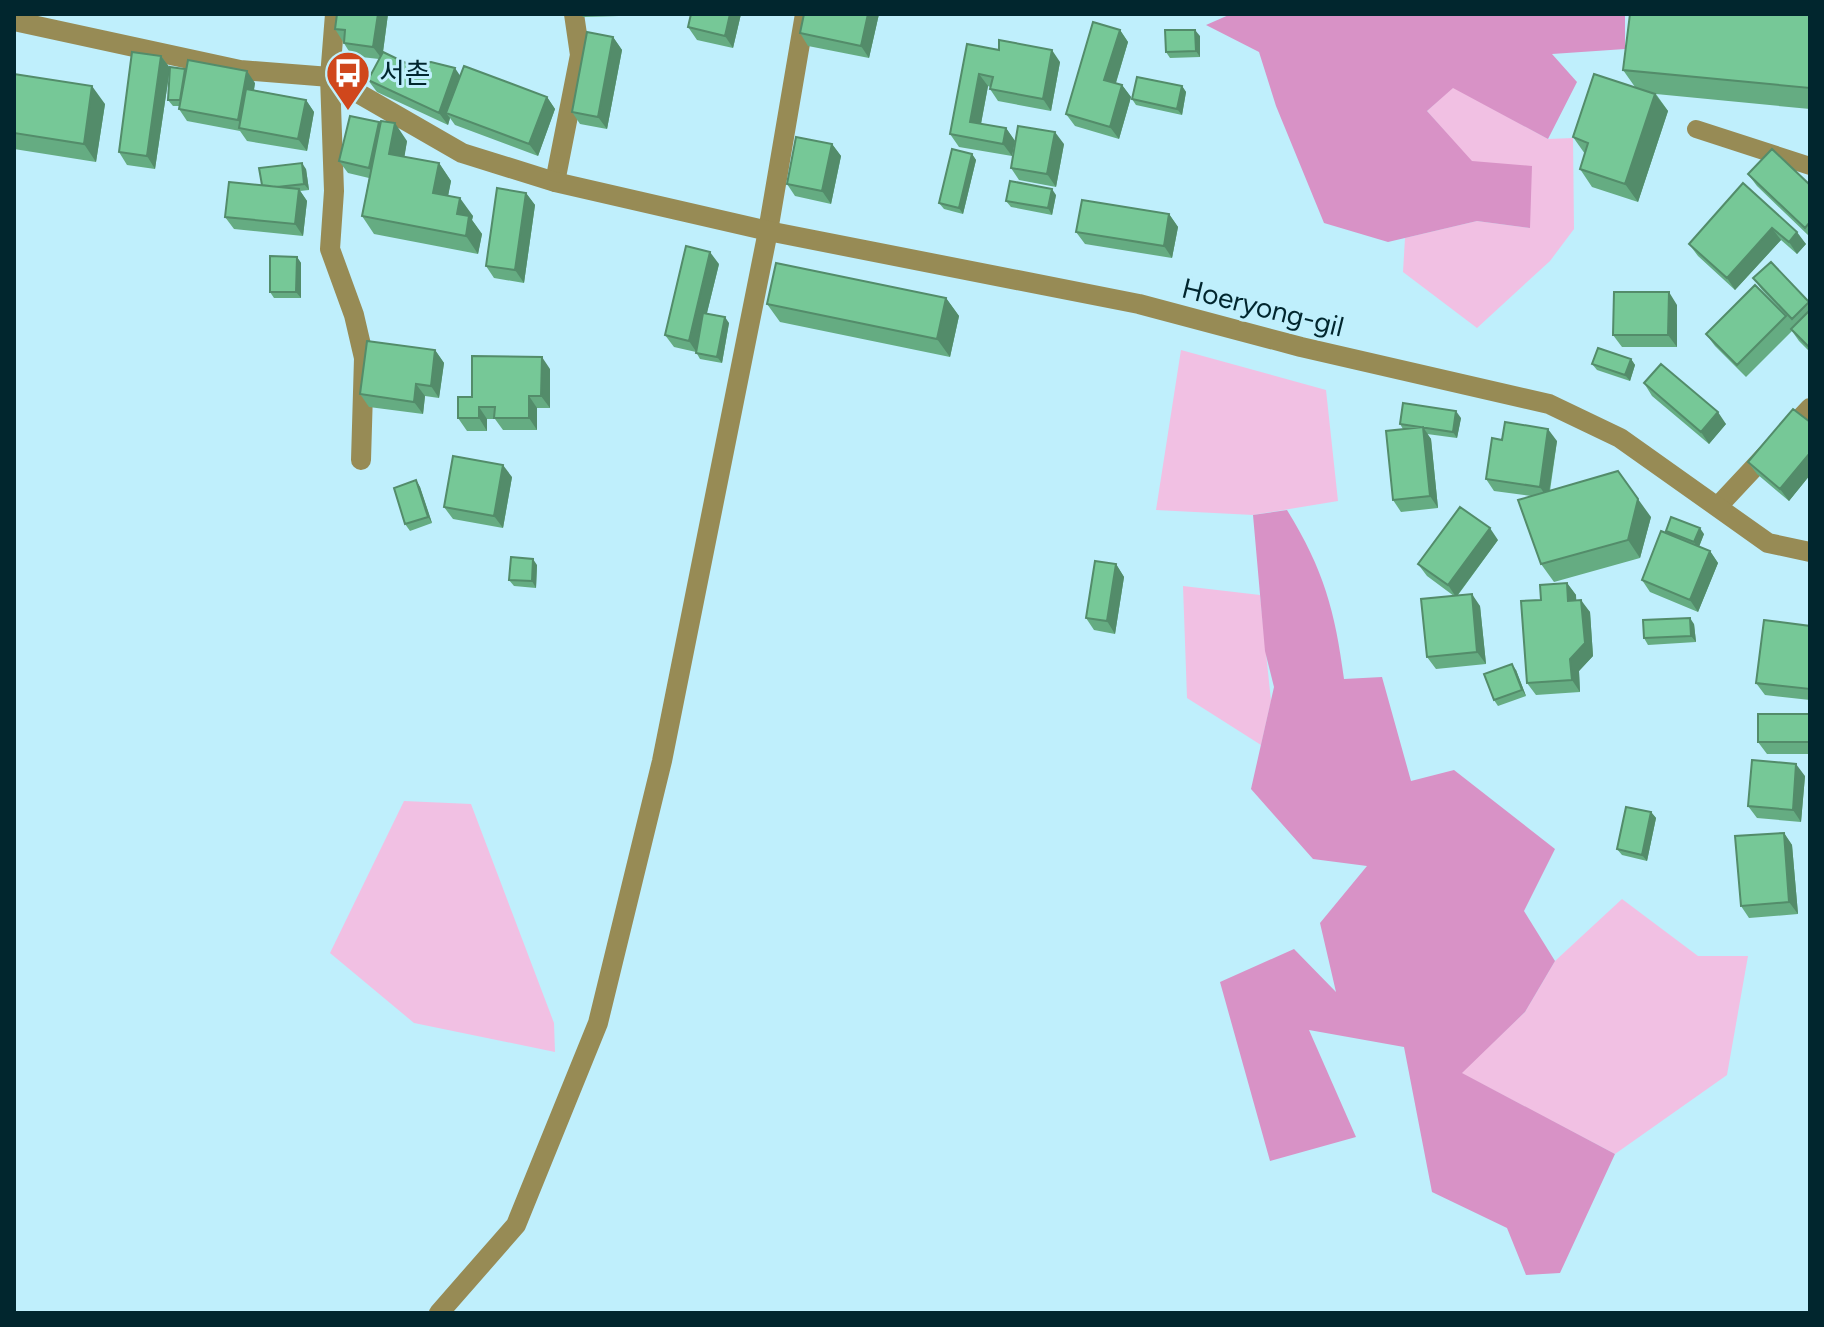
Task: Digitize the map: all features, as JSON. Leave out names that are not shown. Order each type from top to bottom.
[{"type":"street","points":[[335,14],[330,77],[334,191],[330,249],[354,315],[364,358],[361,460]]},
{"type":"street","points":[[555,182],[580,55],[574,14]]},
{"type":"street","points":[[439,1313],[516,1225],[598,1023],[662,761],[768,231],[805,14]]},
{"type":"street","name":"Hoeryong-gil","points":[[21,19],[240,70],[330,77],[462,153],[555,182],[768,231],[1139,304],[1301,347],[1549,404],[1620,438],[1719,505],[1768,543],[1810,552]]},
{"type":"street","points":[[1719,505],[1810,408]]},
{"type":"lane","points":[[1696,129],[1810,166]]},
{"type":"shaded area","points":[[1231,14],[1625,14],[1625,49],[1552,54],[1577,82],[1548,139],[1453,88],[1427,111],[1472,161],[1532,166],[1530,228],[1477,221],[1388,242],[1324,223],[1276,106],[1259,52],[1206,25]]},
{"type":"shaded area","points":[[1453,87],[1548,139],[1573,138],[1574,229],[1550,261],[1477,328],[1403,272],[1405,238],[1477,221],[1529,228],[1427,111]]},
{"type":"shaded area","points":[[1181,350],[1326,390],[1338,501],[1253,515],[1156,510]]},
{"type":"shaded area","points":[[1287,510],[1310,552],[1326,592],[1344,679],[1382,677],[1411,781],[1454,770],[1555,849],[1524,911],[1555,961],[1525,1012],[1462,1073],[1615,1154],[1560,1273],[1526,1275],[1507,1228],[1432,1192],[1404,1047],[1309,1030],[1356,1137],[1270,1161],[1220,982],[1294,949],[1336,992],[1320,923],[1367,866],[1313,859],[1251,789],[1274,687],[1265,651],[1253,515]]},
{"type":"shaded area","points":[[1183,586],[1260,595],[1271,701],[1261,745],[1187,698]]},
{"type":"shaded area","points":[[404,801],[471,804],[554,1023],[555,1052],[414,1023],[330,953]]},
{"type":"shaded area","points":[[1622,899],[1698,956],[1748,956],[1727,1075],[1615,1154],[1461,1073],[1525,1012],[1555,961]]},
{"type":"building","points":[[337,14],[378,14],[373,47],[344,43],[345,30],[335,29]]},
{"type":"building","points":[[691,14],[730,14],[725,36],[688,27]]},
{"type":"building","points":[[804,14],[868,14],[861,46],[800,33]]},
{"type":"building","points":[[1630,14],[1810,14],[1810,88],[1623,70]]},
{"type":"building","points":[[1093,22],[1120,30],[1104,80],[1122,85],[1110,127],[1066,114]]},
{"type":"building","points":[[1165,30],[1195,30],[1196,51],[1166,52]]},
{"type":"building","points":[[587,32],[613,37],[598,117],[572,112]]},
{"type":"building","points":[[999,40],[1052,50],[1043,99],[990,89],[993,77],[979,74],[970,122],[1006,128],[1003,144],[950,134],[967,44],[999,50]]},
{"type":"building","points":[[132,52],[161,56],[147,156],[119,152]]},
{"type":"building","points":[[383,52],[410,65],[431,62],[455,68],[439,113],[368,80]]},
{"type":"building","points":[[188,60],[247,71],[238,120],[179,109]]},
{"type":"building","points":[[464,66],[547,97],[529,144],[446,113]]},
{"type":"building","points":[[170,67],[185,69],[180,100],[168,100]]},
{"type":"building","points":[[14,74],[92,86],[84,144],[14,133]]},
{"type":"building","points":[[1594,74],[1655,94],[1625,184],[1580,169],[1588,143],[1573,137]]},
{"type":"building","points":[[1137,77],[1182,86],[1177,109],[1132,99]]},
{"type":"building","points":[[246,89],[306,100],[298,139],[239,128]]},
{"type":"building","points":[[350,116],[379,122],[369,168],[339,161]]},
{"type":"building","points":[[381,121],[395,123],[389,154],[439,163],[433,193],[460,198],[457,214],[469,216],[466,236],[362,216]]},
{"type":"building","points":[[1018,126],[1055,132],[1047,174],[1011,168]]},
{"type":"building","points":[[796,137],[832,144],[822,191],[787,184]]},
{"type":"building","points":[[952,149],[972,154],[959,208],[939,203]]},
{"type":"building","points":[[1772,149],[1810,185],[1810,222],[1805,228],[1748,174]]},
{"type":"building","points":[[302,163],[304,184],[262,185],[259,168]]},
{"type":"building","points":[[1010,181],[1052,189],[1048,208],[1006,201]]},
{"type":"building","points":[[229,182],[299,189],[295,224],[225,217]]},
{"type":"building","points":[[1743,183],[1797,232],[1789,242],[1772,228],[1727,278],[1689,244]]},
{"type":"building","points":[[497,188],[526,193],[515,270],[486,266]]},
{"type":"building","points":[[1082,200],[1169,214],[1164,246],[1076,232]]},
{"type":"building","points":[[686,246],[710,252],[689,341],[665,335]]},
{"type":"building","points":[[270,256],[297,257],[296,292],[270,292]]},
{"type":"building","points":[[1771,262],[1809,302],[1792,319],[1753,278]]},
{"type":"building","points":[[776,263],[946,298],[937,339],[767,304]]},
{"type":"building","points":[[1755,285],[1786,316],[1737,365],[1706,334]]},
{"type":"building","points":[[1614,292],[1669,292],[1668,335],[1613,335]]},
{"type":"building","points":[[1810,310],[1810,348],[1791,329]]},
{"type":"building","points":[[703,313],[725,317],[717,357],[696,353]]},
{"type":"building","points":[[367,341],[435,350],[431,386],[416,384],[414,402],[360,394]]},
{"type":"building","points":[[1598,348],[1631,359],[1625,375],[1592,364]]},
{"type":"building","points":[[472,356],[542,357],[541,396],[529,396],[529,418],[494,418],[495,407],[479,407],[479,418],[458,418],[458,397],[472,397]]},
{"type":"building","points":[[1661,364],[1718,412],[1701,432],[1644,383]]},
{"type":"building","points":[[1403,403],[1456,411],[1453,432],[1400,424]]},
{"type":"building","points":[[1793,409],[1810,422],[1810,453],[1780,489],[1748,462]]},
{"type":"building","points":[[1505,422],[1548,429],[1540,487],[1486,479],[1492,438],[1502,440]]},
{"type":"building","points":[[1423,427],[1430,496],[1393,500],[1386,431]]},
{"type":"building","points":[[453,456],[503,465],[494,516],[444,507]]},
{"type":"building","points":[[1618,471],[1638,499],[1628,540],[1541,564],[1518,500]]},
{"type":"building","points":[[416,480],[428,517],[405,524],[394,488]]},
{"type":"building","points":[[1460,507],[1490,528],[1448,585],[1418,564]]},
{"type":"building","points":[[1671,517],[1700,528],[1694,542],[1666,531]]},
{"type":"building","points":[[1661,531],[1710,551],[1690,600],[1642,580]]},
{"type":"building","points":[[511,557],[533,559],[532,581],[509,580]]},
{"type":"building","points":[[1095,561],[1116,564],[1107,621],[1086,618]]},
{"type":"building","points":[[1567,583],[1568,601],[1581,600],[1585,643],[1570,659],[1572,680],[1527,683],[1521,601],[1541,600],[1540,585]]},
{"type":"building","points":[[1472,594],[1477,652],[1427,657],[1421,599]]},
{"type":"building","points":[[1690,618],[1691,636],[1644,638],[1643,620]]},
{"type":"building","points":[[1764,620],[1810,626],[1810,689],[1756,683]]},
{"type":"building","points":[[1512,664],[1522,690],[1494,700],[1484,674]]},
{"type":"building","points":[[1758,714],[1810,714],[1810,742],[1758,742]]},
{"type":"building","points":[[1752,760],[1796,764],[1793,810],[1748,806]]},
{"type":"building","points":[[1626,807],[1651,812],[1642,855],[1617,849]]},
{"type":"building","points":[[1784,833],[1789,902],[1741,906],[1735,836]]},
{"type":"place","name":"서촌","points":[[348,112]]}]
